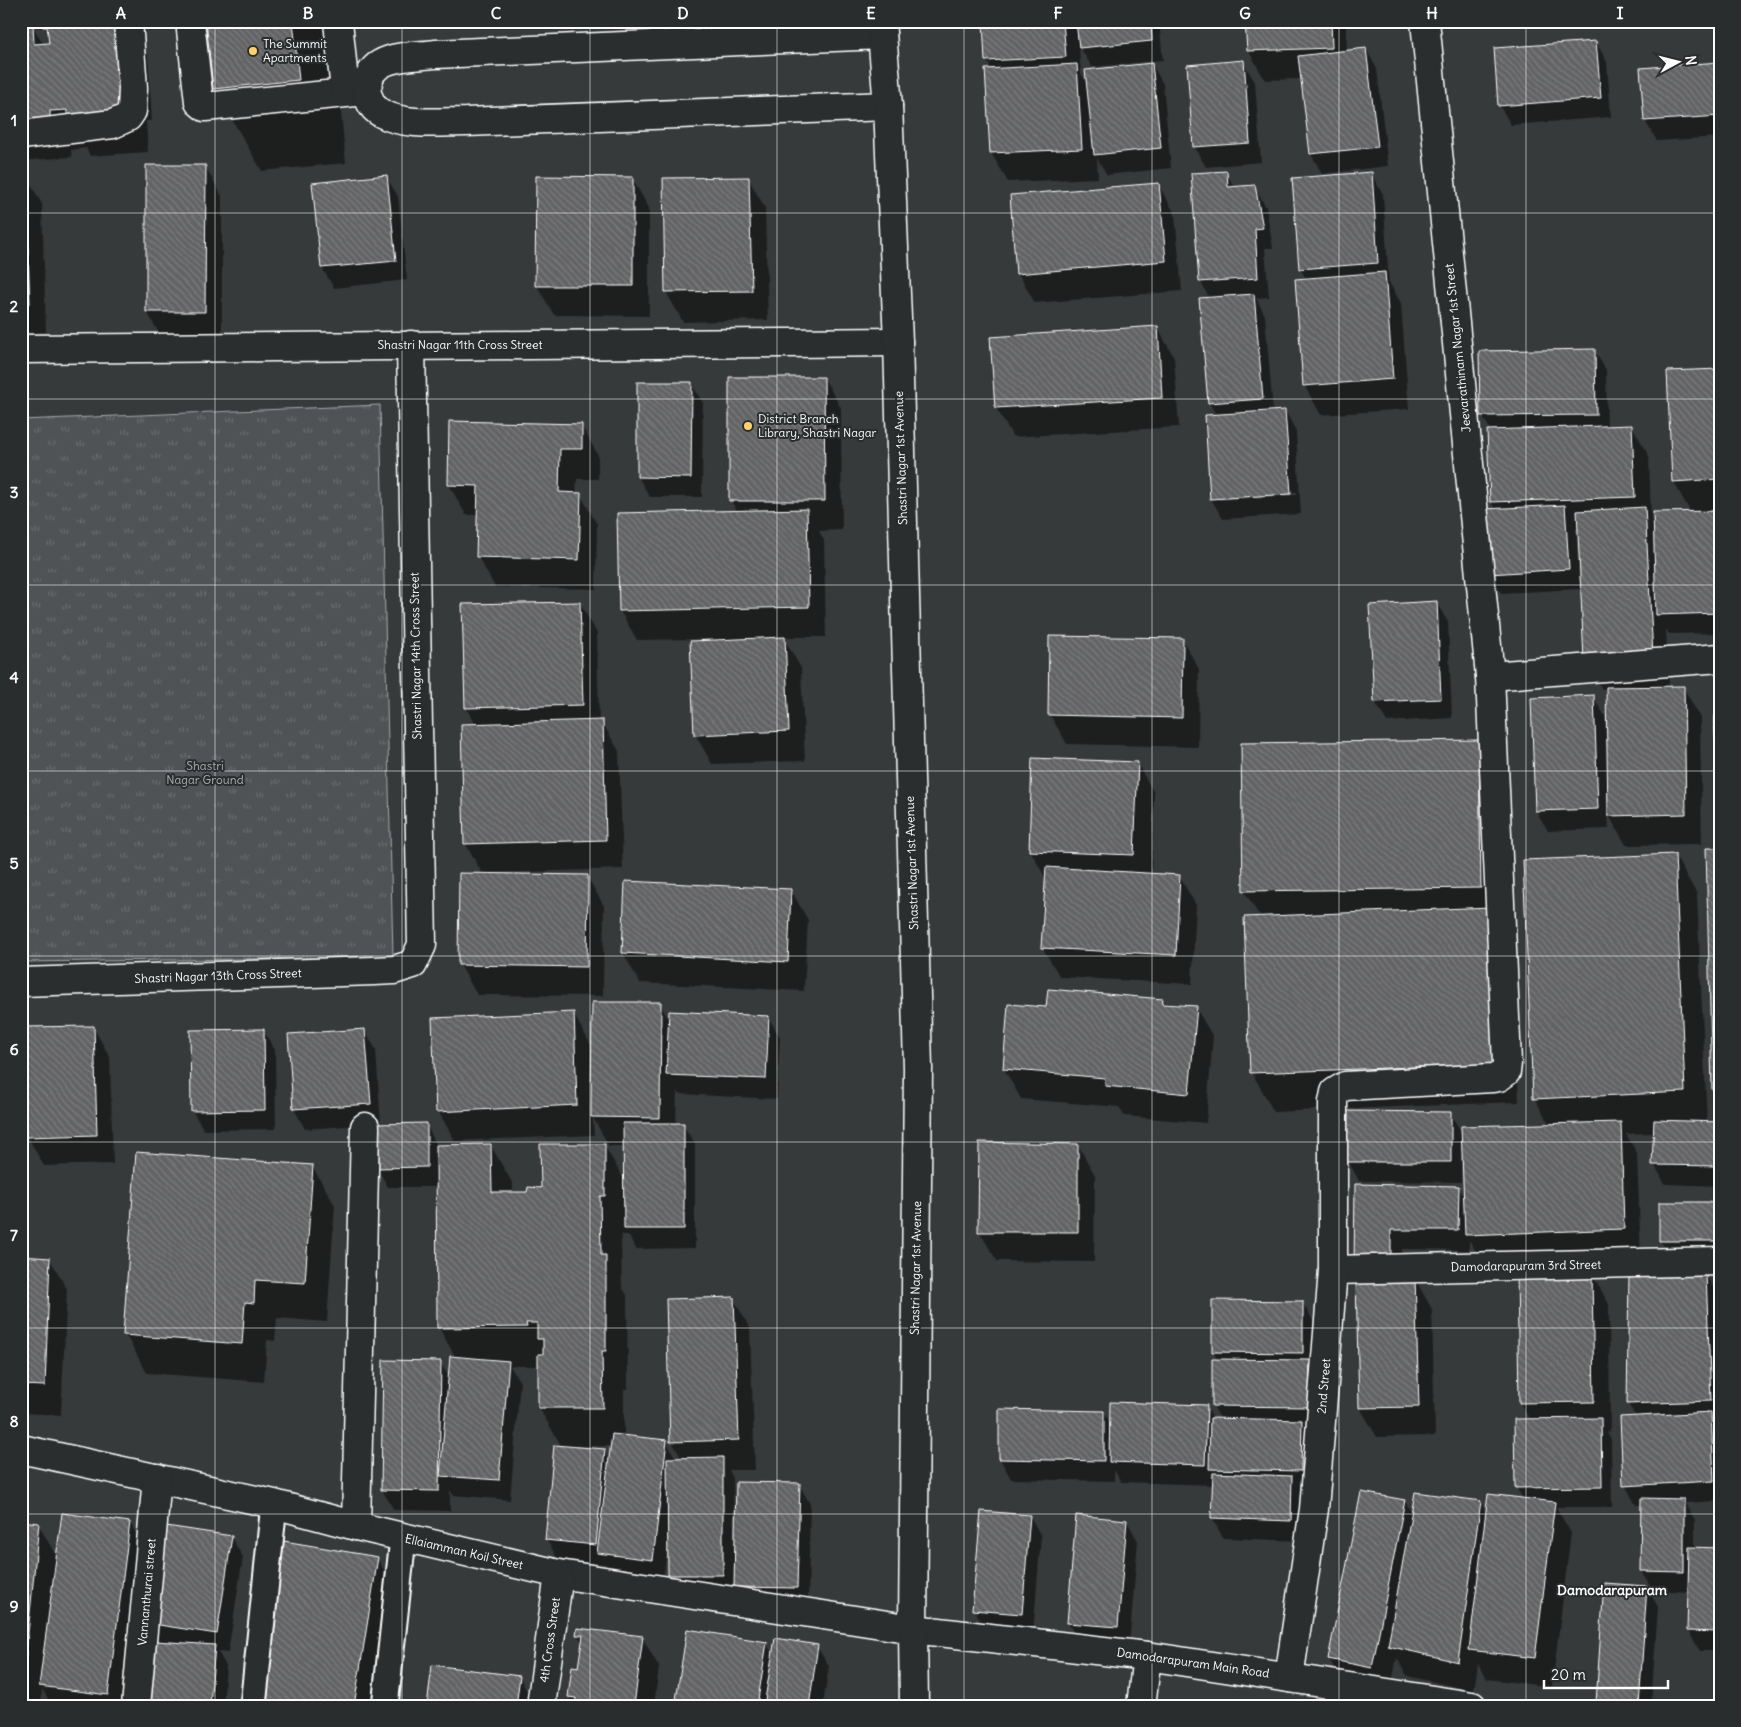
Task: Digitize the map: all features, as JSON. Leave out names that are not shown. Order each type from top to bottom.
[{"type":"street","points":[[21,135],[113,124],[128,117],[132,111],[133,88],[128,21]]},
{"type":"street","points":[[190,21],[199,102],[201,105],[210,108],[355,91],[381,62],[404,58],[455,53],[882,28]]},
{"type":"street","points":[[338,21],[355,91],[373,108],[385,115],[413,122],[496,121],[888,106]]},
{"type":"street","name":"Jeevarathinam Nagar 1st Street","points":[[1335,1092],[1345,1086],[1493,1078],[1506,1072],[1507,1063],[1490,676],[1425,21]]},
{"type":"street","name":"Shastri Nagar 1st Avenue","points":[[882,28],[888,106],[898,342],[918,1068],[914,1706]]},
{"type":"street","name":"Shastri Nagar 11th Cross Street","points":[[21,349],[898,342]]},
{"type":"street","name":"Shastri Nagar 14th Cross Street","points":[[411,345],[422,945],[413,964]]},
{"type":"street","points":[[1490,676],[1720,658]]},
{"type":"street","name":"Shastri Nagar 13th Cross Street","points":[[21,982],[374,971],[394,970],[413,964]]},
{"type":"street","name":"2nd Street","points":[[1289,1678],[1314,1509],[1333,1270],[1333,1102],[1335,1092]]},
{"type":"street","points":[[356,1526],[365,1127]]},
{"type":"street","name":"Damodarapuram 3rd Street","points":[[1333,1270],[1720,1261]]},
{"type":"street","name":"Ellaiamman Koil Street","points":[[21,1449],[274,1504],[403,1538],[558,1574],[913,1629]]},
{"type":"street","name":"Vannanthurai street","points":[[136,1706],[157,1478]]},
{"type":"street","name":"4th Cross Street","points":[[541,1706],[558,1574]]},
{"type":"street","name":"Damodarapuram Main Road","points":[[913,1629],[1148,1656],[1289,1678],[1403,1700],[1472,1706]]},
{"type":"street","points":[[1141,1706],[1148,1656]]},
{"type":"lane","points":[[253,1706],[274,1504]]},
{"type":"lane","points":[[385,1706],[403,1538]]},
{"type":"green space","name":"Shastri Nagar Ground","points":[[380,405],[393,957],[21,962],[21,420]]},
{"type":"building","points":[[42,21],[126,21],[127,113],[67,118],[67,110],[50,111],[50,118],[21,121],[21,25],[33,24],[34,44],[49,43],[47,27],[43,27]]},
{"type":"building","name":"The Summit Apartments","points":[[206,21],[293,21],[299,80],[213,89]]},
{"type":"building","points":[[983,21],[1063,21],[1066,57],[985,61]]},
{"type":"building","points":[[1076,21],[1151,21],[1152,41],[1079,48]]},
{"type":"building","points":[[1245,21],[1331,21],[1332,48],[1247,51]]},
{"type":"building","points":[[1596,41],[1601,98],[1498,106],[1494,48]]},
{"type":"building","points":[[1366,48],[1378,147],[1310,154],[1298,56]]},
{"type":"building","points":[[1244,60],[1250,143],[1193,147],[1187,65]]},
{"type":"building","points":[[1720,62],[1720,116],[1644,121],[1640,68]]},
{"type":"building","points":[[1152,63],[1161,148],[1094,155],[1085,70]]},
{"type":"building","points":[[1077,64],[1082,149],[990,153],[985,69]]},
{"type":"building","points":[[146,165],[206,165],[205,312],[146,312]]},
{"type":"building","points":[[1227,171],[1228,187],[1255,185],[1263,228],[1255,229],[1258,278],[1199,282],[1191,173]]},
{"type":"building","points":[[1372,172],[1378,263],[1299,269],[1292,178]]},
{"type":"building","points":[[21,173],[25,173],[30,303],[21,303]]},
{"type":"building","points":[[387,175],[396,261],[321,268],[312,183]]},
{"type":"building","points":[[536,176],[633,177],[633,286],[535,286]]},
{"type":"building","points":[[749,177],[752,291],[665,292],[663,178]]},
{"type":"building","points":[[1159,183],[1166,261],[1016,274],[1010,195]]},
{"type":"building","points":[[1385,272],[1393,379],[1303,386],[1295,279]]},
{"type":"building","points":[[1254,294],[1263,399],[1208,403],[1199,298]]},
{"type":"building","points":[[1158,326],[1162,398],[995,408],[990,337]]},
{"type":"building","points":[[1595,349],[1596,415],[1480,416],[1479,351]]},
{"type":"building","points":[[1720,369],[1720,479],[1672,482],[1667,371]]},
{"type":"building","points":[[729,377],[824,377],[825,501],[729,501]]},
{"type":"building","points":[[637,382],[692,382],[691,478],[637,477]]},
{"type":"building","points":[[1285,410],[1291,494],[1210,499],[1205,415]]},
{"type":"building","points":[[449,421],[582,424],[582,449],[560,449],[559,492],[581,493],[579,560],[476,557],[478,486],[448,485]]},
{"type":"building","points":[[1632,425],[1635,497],[1490,502],[1487,430]]},
{"type":"building","points":[[1565,505],[1569,569],[1489,574],[1485,509]]},
{"type":"building","points":[[1645,507],[1653,656],[1584,660],[1577,511]]},
{"type":"building","points":[[807,509],[809,607],[619,611],[617,513]]},
{"type":"building","points":[[1720,511],[1720,613],[1656,615],[1653,512]]},
{"type":"building","points":[[1437,601],[1441,699],[1374,702],[1369,605]]},
{"type":"building","points":[[580,602],[583,705],[465,708],[462,604]]},
{"type":"building","points":[[1049,636],[1183,638],[1182,718],[1048,715]]},
{"type":"building","points":[[785,637],[789,731],[694,735],[690,641]]},
{"type":"building","points":[[1684,686],[1686,814],[1608,816],[1606,687]]},
{"type":"building","points":[[1594,695],[1598,809],[1535,811],[1531,698]]},
{"type":"building","points":[[1714,717],[1720,717],[1720,798],[1719,798]]},
{"type":"building","points":[[603,720],[606,840],[464,844],[461,724]]},
{"type":"building","points":[[1479,740],[1481,888],[1243,891],[1241,743]]},
{"type":"building","points":[[1032,758],[1138,762],[1134,855],[1029,851]]},
{"type":"building","points":[[1706,848],[1720,848],[1720,1090],[1712,1090]]},
{"type":"building","points":[[1675,854],[1685,1092],[1533,1099],[1523,860]]},
{"type":"building","points":[[1046,867],[1180,875],[1176,955],[1041,948]]},
{"type":"building","points":[[459,873],[588,875],[587,967],[458,965]]},
{"type":"building","points":[[625,881],[791,889],[788,962],[622,953]]},
{"type":"building","points":[[1491,907],[1497,1064],[1250,1073],[1244,917]]},
{"type":"building","points":[[1048,989],[1163,999],[1162,1004],[1197,1006],[1189,1094],[1105,1086],[1105,1078],[1003,1069],[1008,1004],[1046,1007]]},
{"type":"building","points":[[592,1002],[661,1002],[660,1118],[591,1117]]},
{"type":"building","points":[[669,1011],[769,1016],[766,1079],[666,1075]]},
{"type":"building","points":[[574,1012],[577,1105],[436,1112],[432,1018]]},
{"type":"building","points":[[94,1026],[97,1135],[26,1137],[23,1027]]},
{"type":"building","points":[[264,1029],[265,1110],[191,1111],[190,1030]]},
{"type":"building","points":[[365,1029],[371,1104],[293,1109],[288,1034]]},
{"type":"building","points":[[1347,1111],[1451,1112],[1451,1162],[1347,1162]]},
{"type":"building","points":[[1654,1120],[1720,1122],[1719,1166],[1652,1165]]},
{"type":"building","points":[[1621,1122],[1624,1229],[1465,1235],[1461,1126]]},
{"type":"building","points":[[427,1123],[427,1167],[376,1168],[375,1124]]},
{"type":"building","points":[[623,1123],[684,1123],[684,1229],[624,1229]]},
{"type":"building","points":[[979,1142],[1078,1144],[1078,1232],[978,1232]]},
{"type":"building","points":[[491,1144],[492,1192],[527,1192],[528,1187],[541,1188],[540,1144],[605,1144],[605,1196],[600,1196],[601,1255],[606,1255],[606,1351],[602,1351],[603,1408],[538,1408],[538,1354],[543,1354],[543,1339],[537,1339],[537,1323],[526,1323],[527,1327],[437,1328],[436,1145]]},
{"type":"building","points":[[136,1152],[313,1165],[305,1283],[255,1280],[254,1303],[245,1302],[242,1344],[123,1335]]},
{"type":"building","points":[[1355,1184],[1459,1186],[1458,1230],[1391,1230],[1391,1265],[1354,1264]]},
{"type":"building","points":[[1659,1202],[1717,1202],[1718,1241],[1659,1241]]},
{"type":"building","points":[[21,1256],[50,1258],[45,1386],[21,1385]]},
{"type":"building","points":[[1592,1273],[1594,1402],[1519,1403],[1517,1274]]},
{"type":"building","points":[[1629,1274],[1706,1274],[1711,1401],[1627,1404]]},
{"type":"building","points":[[1415,1278],[1419,1407],[1359,1408],[1356,1279]]},
{"type":"building","points":[[734,1297],[739,1440],[670,1442],[666,1299]]},
{"type":"building","points":[[1212,1300],[1303,1301],[1303,1353],[1212,1352]]},
{"type":"building","points":[[450,1356],[509,1361],[499,1480],[440,1476]]},
{"type":"building","points":[[1212,1359],[1310,1360],[1309,1407],[1212,1406]]},
{"type":"building","points":[[383,1360],[441,1361],[439,1491],[381,1490]]},
{"type":"building","points":[[1110,1402],[1207,1405],[1205,1465],[1109,1462]]},
{"type":"building","points":[[999,1409],[1104,1411],[1104,1461],[999,1459]]},
{"type":"building","points":[[1711,1412],[1714,1481],[1623,1486],[1620,1417]]},
{"type":"building","points":[[1210,1418],[1302,1420],[1301,1471],[1209,1469]]},
{"type":"building","points":[[1601,1418],[1602,1487],[1515,1488],[1514,1419]]},
{"type":"building","points":[[612,1434],[667,1440],[653,1560],[597,1553]]},
{"type":"building","points":[[554,1445],[605,1449],[596,1545],[545,1540]]},
{"type":"building","points":[[723,1457],[723,1575],[668,1575],[667,1458]]},
{"type":"building","points":[[1213,1473],[1292,1476],[1291,1521],[1211,1518]]},
{"type":"building","points":[[736,1482],[800,1483],[797,1588],[734,1587]]},
{"type":"building","points":[[1361,1492],[1405,1500],[1372,1668],[1328,1659]]},
{"type":"building","points":[[1415,1492],[1481,1501],[1458,1662],[1388,1646]]},
{"type":"building","points":[[1488,1494],[1555,1502],[1535,1658],[1469,1650]]},
{"type":"building","points":[[1641,1498],[1684,1499],[1684,1572],[1640,1571]]},
{"type":"building","points":[[981,1511],[1030,1515],[1022,1614],[972,1610]]},
{"type":"building","points":[[62,1513],[130,1522],[108,1695],[39,1686]]},
{"type":"building","points":[[1076,1515],[1127,1520],[1118,1627],[1067,1623]]},
{"type":"building","points":[[21,1521],[39,1523],[21,1704]]},
{"type":"building","points":[[160,1525],[232,1536],[217,1634],[146,1623]]},
{"type":"building","points":[[284,1541],[378,1557],[354,1706],[258,1706]]},
{"type":"building","points":[[1689,1547],[1720,1548],[1720,1632],[1687,1631]]},
{"type":"building","points":[[1604,1583],[1647,1586],[1639,1706],[1596,1703]]},
{"type":"building","points":[[577,1628],[643,1636],[634,1706],[575,1706],[576,1698],[568,1697],[572,1666],[578,1667],[583,1635],[576,1635]]},
{"type":"building","points":[[687,1629],[767,1642],[757,1706],[675,1706]]},
{"type":"building","points":[[775,1638],[818,1645],[809,1706],[764,1706]]},
{"type":"building","points":[[155,1641],[215,1645],[210,1706],[151,1706]]},
{"type":"building","points":[[432,1665],[520,1676],[516,1706],[427,1706]]},
{"type":"building","points":[[33,1702],[78,1706],[32,1706]]},
{"type":"place","name":"The Summit Apartments","points":[[253,51]]},
{"type":"place","name":"District Branch Library, Shastri Nagar","points":[[748,426]]},
{"type":"district","name":"Damodarapuram","points":[[1612,1590]]}]
